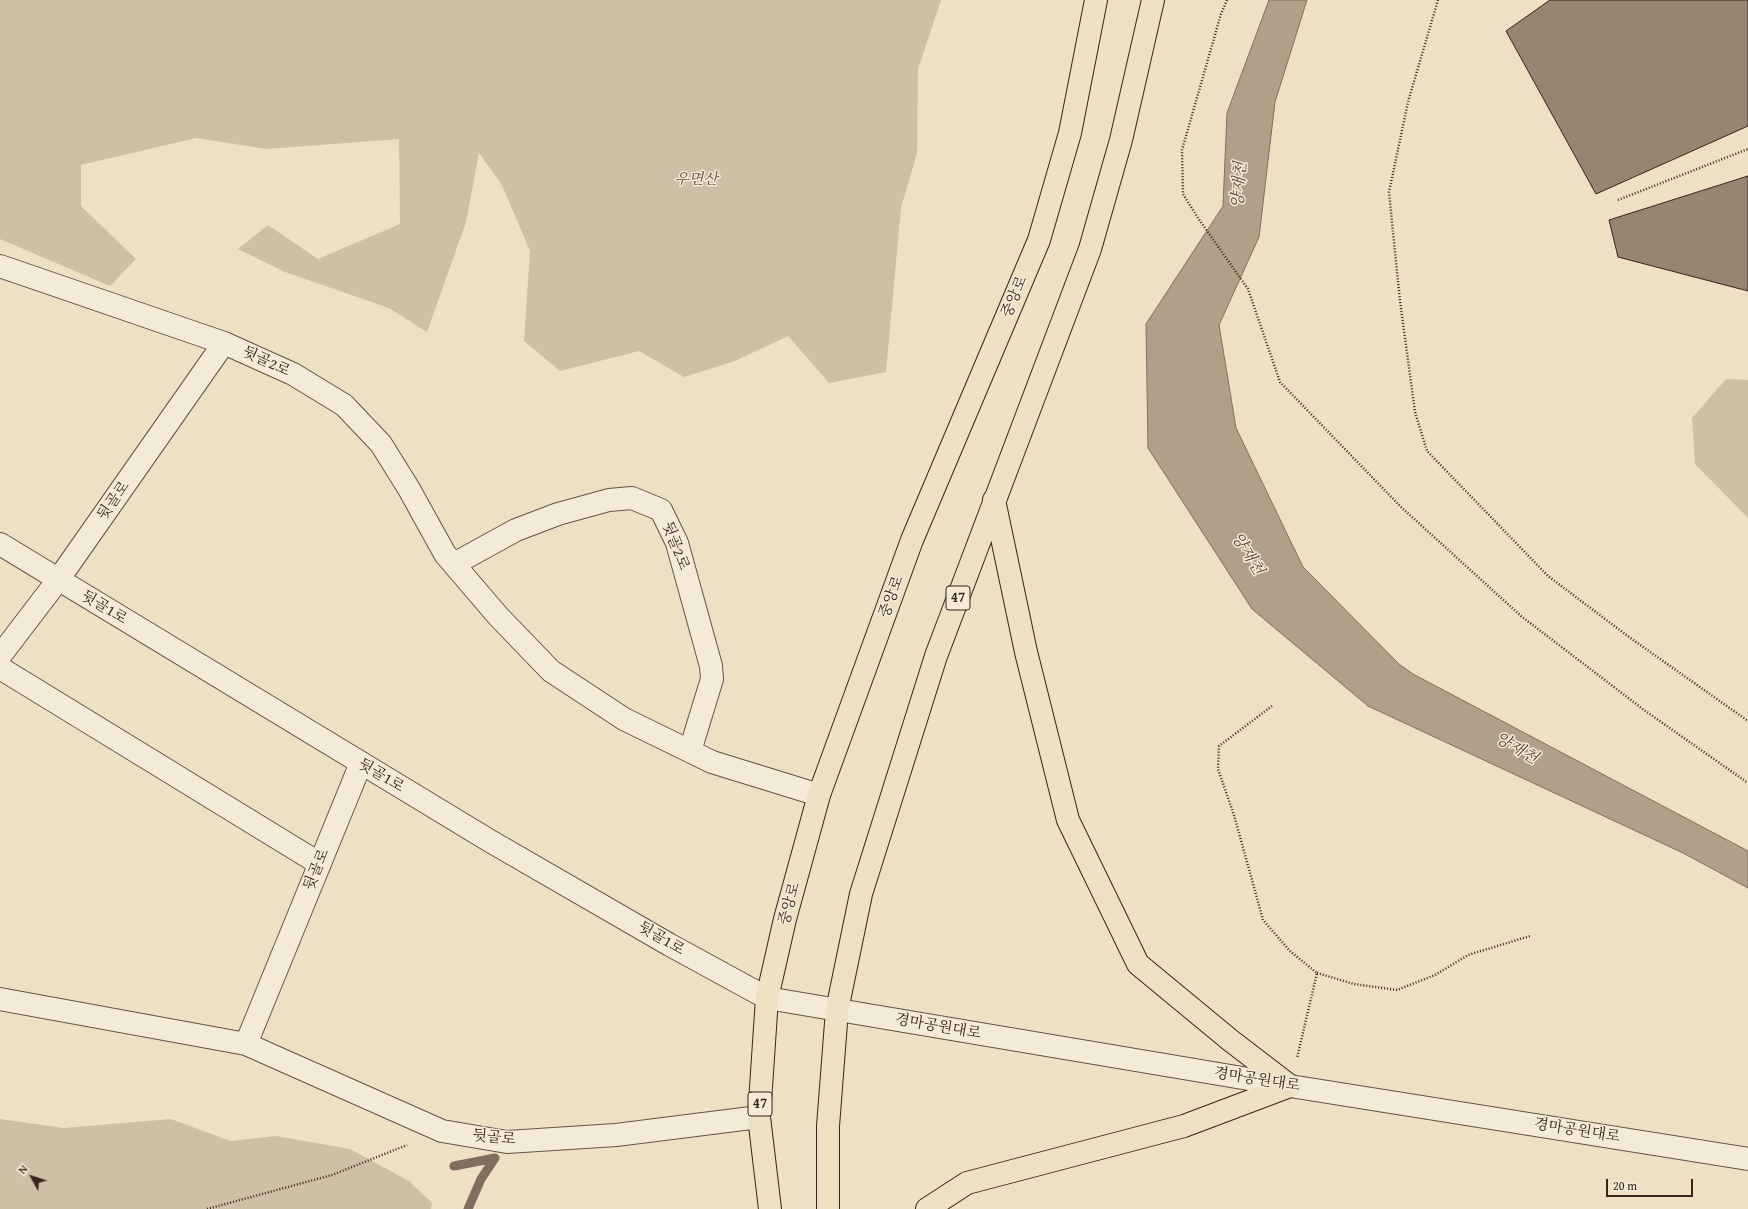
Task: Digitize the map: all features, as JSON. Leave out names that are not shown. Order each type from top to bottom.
[{"type":"main road","name":"중앙로","points":[[770,1209],[759,1116],[767,998],[785,919],[819,795],[912,540],[1039,240],[1070,133],[1096,0]]},
{"type":"main road","name":"47","points":[[828,1209],[828,1126],[837,1010],[861,894],[936,656],[1090,249],[1121,140],[1153,0]]},
{"type":"main road","points":[[994,500],[1026,652],[1068,820],[1138,964],[1230,1040],[1290,1086]]},
{"type":"main road","points":[[926,1209],[967,1183],[1184,1126],[1290,1086]]},
{"type":"street","name":"뒷골2로","points":[[0,266],[224,343],[293,374],[344,406],[380,444],[409,489],[445,554],[498,616],[551,671],[624,719],[712,762],[819,795]]},
{"type":"street","name":"뒷골로","points":[[0,656],[58,580],[224,343]]},
{"type":"street","name":"뒷골2로","points":[[454,564],[516,530],[558,514],[609,500],[632,498],[661,510],[677,543],[711,666],[712,680],[690,751]]},
{"type":"street","name":"뒷골1로","points":[[0,544],[504,849],[670,945],[767,998]]},
{"type":"street","points":[[0,668],[320,864]]},
{"type":"street","name":"뒷골로","points":[[246,1044],[361,763]]},
{"type":"street","name":"경마공원대로","points":[[767,998],[1290,1086],[1748,1158]]},
{"type":"street","name":"뒷골로","points":[[0,999],[246,1044],[442,1131],[507,1142],[616,1135],[759,1116]]},
{"type":"path","points":[[1227,0],[1221,14],[1182,150],[1183,194],[1248,289],[1280,382],[1402,507],[1521,616],[1644,710],[1748,784]]},
{"type":"path","points":[[1438,0],[1408,102],[1389,192],[1400,301],[1415,412],[1427,451],[1548,576],[1628,637],[1748,720]]},
{"type":"path","points":[[1618,200],[1748,148]]},
{"type":"path","points":[[1272,706],[1219,746],[1218,769],[1234,815],[1263,920],[1290,951],[1317,973],[1354,984],[1398,990],[1435,975],[1468,955],[1530,936]]},
{"type":"path","points":[[1290,1086],[1317,973]]},
{"type":"path","points":[[207,1209],[332,1175],[442,1131]]},
{"type":"green space","name":"우면산","points":[[0,0],[941,0],[918,69],[917,153],[901,208],[886,372],[829,383],[788,336],[735,361],[684,377],[639,351],[560,371],[524,341],[530,251],[502,185],[479,153],[466,222],[427,332],[389,308],[285,272],[238,249],[268,225],[318,259],[400,224],[399,139],[267,149],[196,138],[81,165],[81,206],[136,259],[110,286],[0,239]]},
{"type":"green space","points":[[1726,379],[1748,380],[1748,518],[1695,464],[1692,418]]},
{"type":"green space","points":[[0,1119],[64,1128],[171,1119],[230,1141],[276,1136],[350,1149],[409,1181],[432,1203],[431,1209],[0,1209]]},
{"type":"water","name":"양재천","points":[[1269,0],[1307,0],[1275,102],[1259,237],[1219,325],[1236,428],[1303,567],[1399,664],[1413,674],[1748,851],[1748,888],[1683,853],[1368,706],[1252,609],[1148,448],[1146,324],[1223,206],[1227,113]]},
{"type":"building","points":[[1550,0],[1748,0],[1748,126],[1596,194],[1506,31]]},
{"type":"building","points":[[1748,176],[1748,291],[1618,257],[1609,220]]},
{"type":"waterway","points":[[454,1166],[495,1158]]},
{"type":"waterway","points":[[468,1209],[481,1179],[495,1158]]}]
